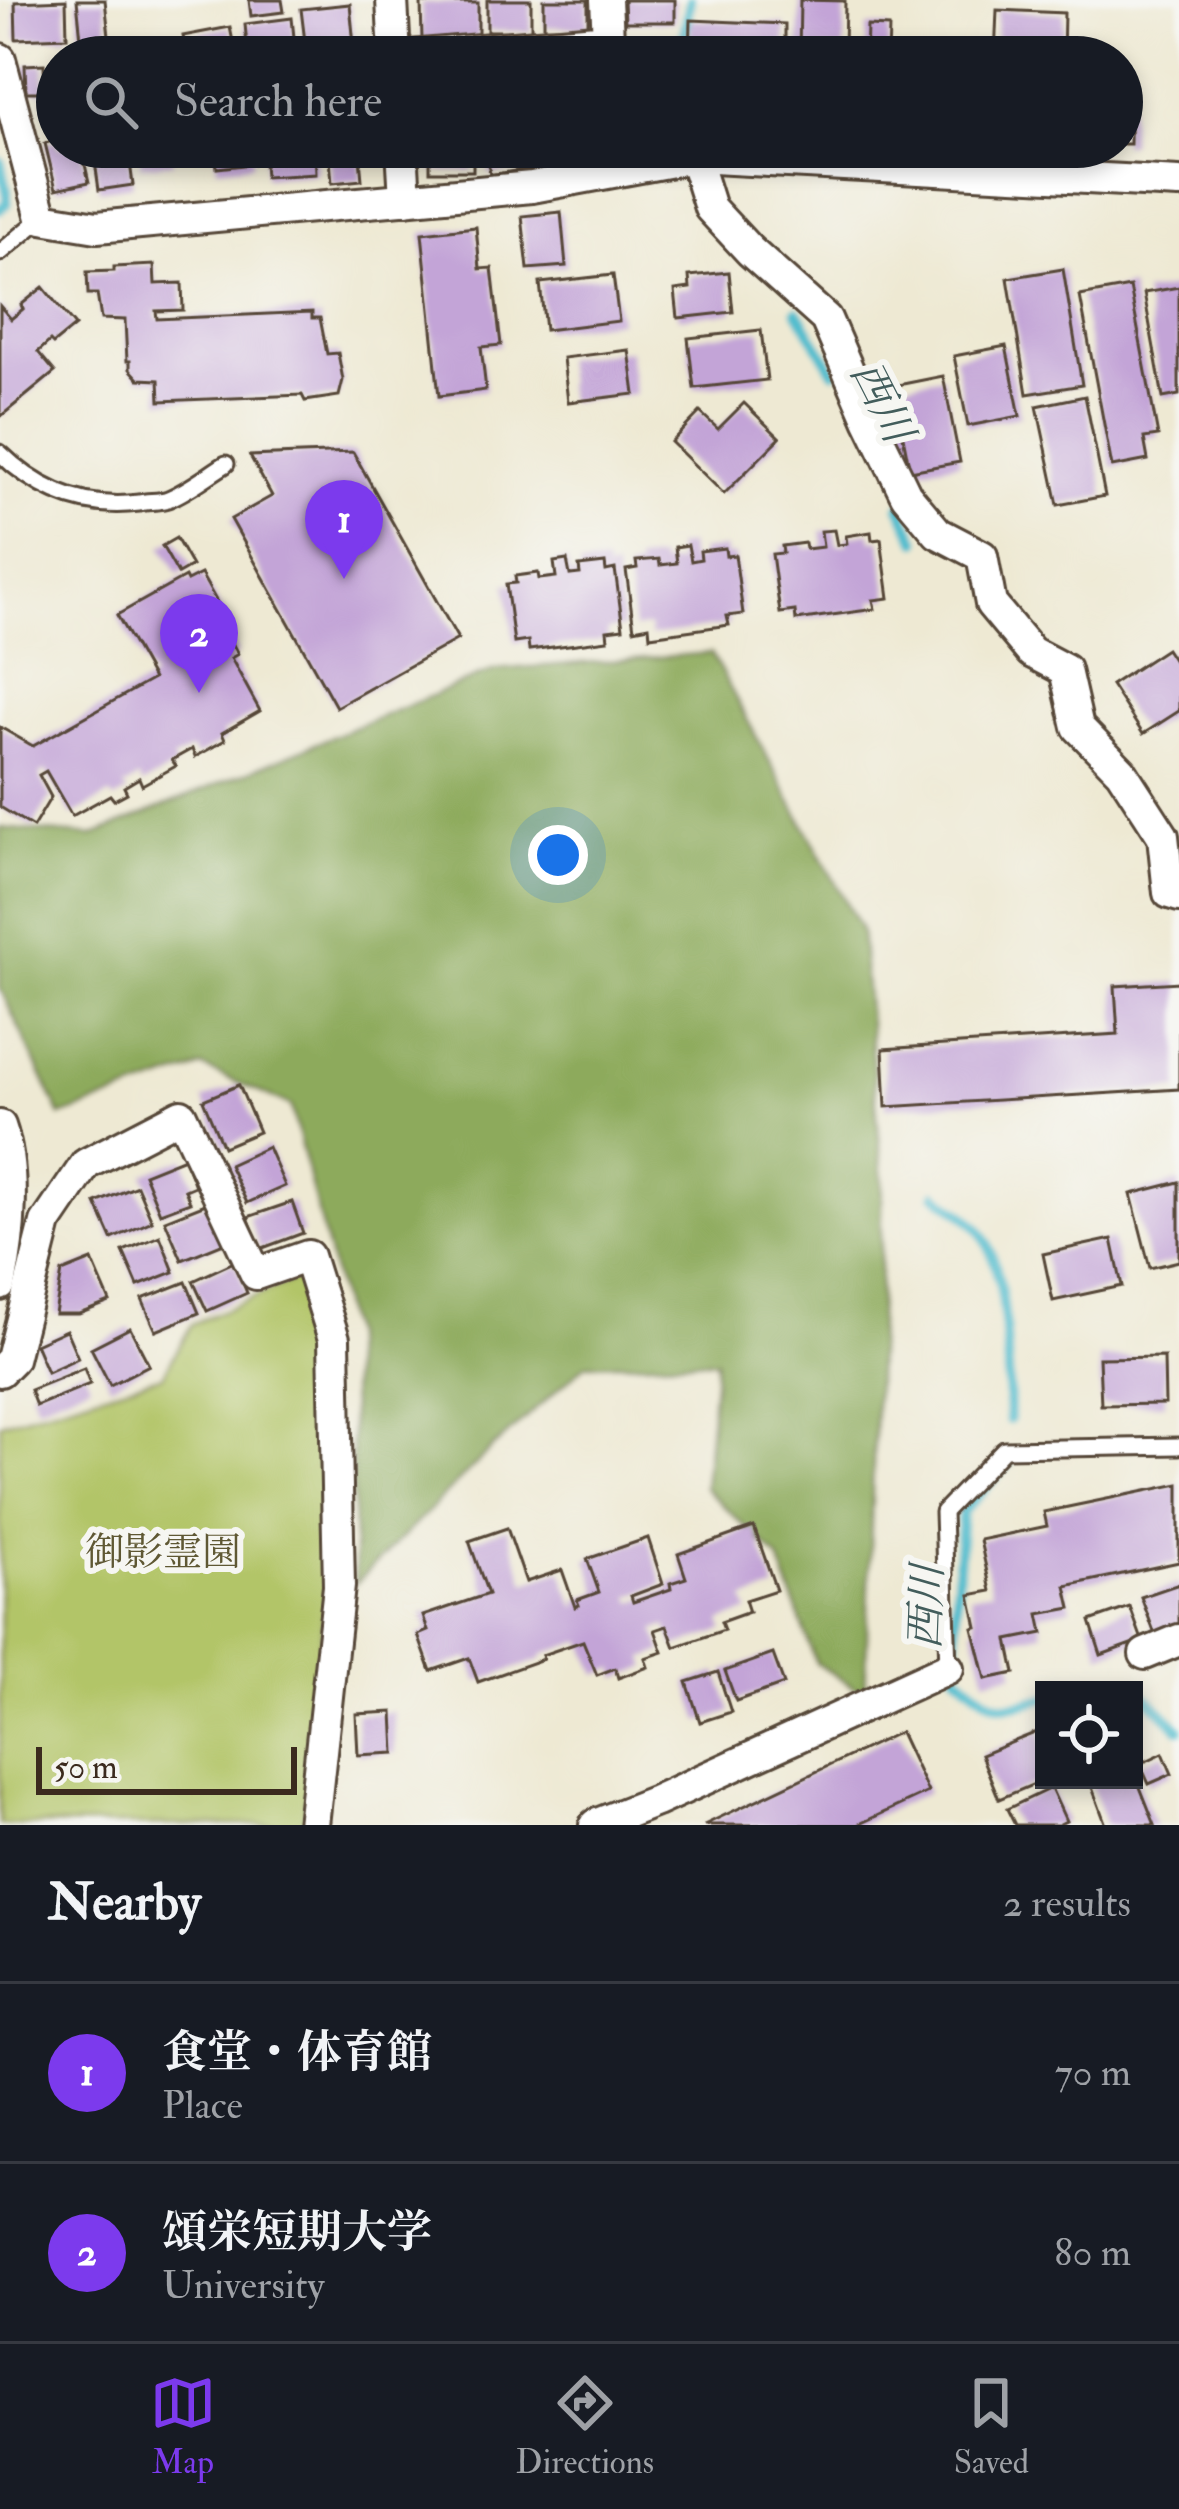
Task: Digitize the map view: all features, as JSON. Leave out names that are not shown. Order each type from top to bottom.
[{"type":"street","points":[[392,0],[395,36]]},
{"type":"street","points":[[606,0],[608,36]]},
{"type":"street","points":[[0,59],[42,218],[97,227],[532,187],[635,168]]},
{"type":"street","points":[[403,168],[405,199]]},
{"type":"street","points":[[697,168],[710,208],[826,319],[906,495],[938,533],[982,556],[992,604],[1031,652],[1065,670],[1078,727],[1121,771],[1163,836],[1168,893],[1179,896]]},
{"type":"street","points":[[899,168],[1179,183]]},
{"type":"street","points":[[0,1371],[12,1359],[46,1223],[86,1163],[181,1115],[256,1274],[308,1256],[334,1340],[339,1586],[313,1825]]},
{"type":"street","points":[[0,1126],[7,1146],[9,1243],[0,1285]]},
{"type":"street","points":[[1145,1654],[1179,1640]]},
{"type":"street","points":[[595,1825],[661,1813],[948,1668]]},
{"type":"lane","points":[[0,253],[42,218]]},
{"type":"lane","points":[[0,453],[22,475],[46,489],[76,501],[127,504],[167,499],[226,464]]},
{"type":"lane","points":[[948,1668],[943,1512],[1004,1449],[1179,1446]]},
{"type":"green space","points":[[711,653],[861,930],[883,1182],[865,1694],[816,1663],[779,1559],[704,1487],[716,1360],[586,1364],[488,1452],[355,1584],[349,1336],[291,1106],[202,1067],[61,1116],[0,988],[0,828],[92,836],[494,670]]},
{"type":"green space","name":"御影霊園","points":[[303,1276],[321,1352],[326,1586],[303,1825],[0,1825],[0,1423],[163,1375],[192,1324]]},
{"type":"building","points":[[66,0],[67,36],[16,39],[15,2]]},
{"type":"building","points":[[77,0],[105,0],[109,36],[81,36]]},
{"type":"building","points":[[249,0],[282,0],[284,12],[251,16]]},
{"type":"building","points":[[487,0],[531,0],[531,31],[487,31]]},
{"type":"building","points":[[544,0],[588,0],[588,27],[544,27]]},
{"type":"building","points":[[624,0],[675,0],[675,22],[625,22]]},
{"type":"building","points":[[800,0],[845,1],[844,36],[799,36]]},
{"type":"building","points":[[421,3],[478,3],[478,36],[422,36]]},
{"type":"building","points":[[350,4],[353,36],[304,36],[301,9]]},
{"type":"building","points":[[997,10],[1064,13],[1063,36],[996,36]]},
{"type":"building","points":[[292,18],[294,36],[246,36],[245,24]]},
{"type":"building","points":[[691,20],[785,24],[785,36],[691,36]]},
{"type":"building","points":[[867,26],[889,27],[889,36],[867,36]]},
{"type":"building","points":[[230,27],[232,36],[183,36]]},
{"type":"building","points":[[36,64],[36,92],[26,92],[25,65]]},
{"type":"building","points":[[51,168],[86,168],[89,182],[56,189]]},
{"type":"building","points":[[96,168],[131,168],[133,185],[99,190]]},
{"type":"building","points":[[264,168],[316,168],[316,174],[265,177]]},
{"type":"building","points":[[331,168],[361,168],[362,180],[332,183]]},
{"type":"building","points":[[430,168],[473,168],[473,171]]},
{"type":"building","points":[[489,168],[532,168],[490,175]]},
{"type":"building","points":[[561,212],[566,266],[528,269],[522,216]]},
{"type":"building","points":[[476,227],[480,269],[492,268],[501,345],[481,347],[486,390],[439,396],[422,233]]},
{"type":"building","points":[[154,265],[155,284],[182,283],[183,310],[156,311],[157,319],[312,312],[312,318],[320,318],[327,354],[338,353],[343,380],[339,396],[305,401],[302,395],[160,401],[159,380],[139,379],[130,369],[125,320],[101,319],[97,294],[88,294],[87,272]]},
{"type":"building","points":[[1063,269],[1082,385],[1027,394],[1008,278]]},
{"type":"building","points":[[729,272],[733,312],[678,318],[675,290],[690,288],[689,276]]},
{"type":"building","points":[[613,275],[619,321],[545,330],[540,283]]},
{"type":"building","points":[[43,287],[75,326],[38,352],[55,372],[0,417],[0,306],[11,319]]},
{"type":"building","points":[[1130,287],[1158,436],[1144,438],[1148,460],[1112,467],[1080,296]]},
{"type":"building","points":[[1179,287],[1179,395],[1163,398],[1144,293]]},
{"type":"building","points":[[761,330],[767,380],[694,388],[688,338]]},
{"type":"building","points":[[1006,346],[1020,416],[968,426],[954,356]]},
{"type":"building","points":[[629,350],[635,394],[568,402],[563,358]]},
{"type":"building","points":[[943,376],[960,462],[910,471],[893,386]]},
{"type":"building","points":[[1085,396],[1105,496],[1058,505],[1037,406]]},
{"type":"building","points":[[744,403],[780,438],[724,494],[671,442],[700,412],[718,429]]},
{"type":"building","points":[[353,452],[458,639],[336,707],[231,519],[272,496],[250,456]]},
{"type":"building","points":[[834,530],[837,545],[847,544],[846,536],[871,532],[872,540],[881,539],[889,598],[873,600],[875,609],[796,620],[795,611],[780,613],[772,554],[783,553],[782,546],[823,547],[821,531]]},
{"type":"building","points":[[176,538],[192,566],[178,574],[162,546]]},
{"type":"building","points":[[688,545],[691,561],[701,559],[700,551],[725,548],[726,556],[735,555],[743,614],[727,616],[729,625],[650,636],[649,626],[634,629],[626,570],[637,568],[636,561],[677,563],[675,547]]},
{"type":"building","points":[[567,560],[570,575],[580,574],[579,566],[605,563],[606,571],[615,569],[623,628],[607,630],[608,640],[529,650],[528,641],[514,643],[506,584],[516,583],[515,576],[556,577],[554,562]]},
{"type":"building","points":[[201,574],[227,620],[221,623],[238,654],[231,658],[260,711],[222,733],[225,740],[195,757],[192,749],[172,760],[176,766],[142,785],[139,778],[124,787],[127,793],[114,800],[110,795],[72,816],[46,771],[39,775],[51,797],[33,827],[0,807],[0,727],[33,746],[153,679],[117,615],[185,577],[187,581]]},
{"type":"building","points":[[1166,649],[1179,669],[1179,711],[1143,734],[1111,685]]},
{"type":"building","points":[[1179,982],[1179,1089],[886,1107],[883,1049],[1118,1034],[1115,986]]},
{"type":"building","points":[[239,1085],[259,1132],[223,1147],[203,1100]]},
{"type":"building","points":[[268,1147],[285,1186],[247,1203],[229,1165]]},
{"type":"building","points":[[184,1158],[195,1186],[185,1190],[190,1202],[160,1213],[144,1174]]},
{"type":"building","points":[[1179,1182],[1179,1261],[1150,1268],[1131,1194]]},
{"type":"building","points":[[137,1186],[152,1221],[112,1239],[96,1203]]},
{"type":"building","points":[[292,1202],[303,1233],[260,1249],[248,1217]]},
{"type":"building","points":[[208,1203],[224,1243],[182,1260],[165,1220]]},
{"type":"building","points":[[160,1236],[174,1272],[138,1286],[123,1251]]},
{"type":"building","points":[[1112,1239],[1122,1286],[1053,1301],[1043,1254]]},
{"type":"building","points":[[92,1260],[110,1302],[79,1314],[55,1314],[62,1272]]},
{"type":"building","points":[[234,1262],[247,1293],[207,1311],[193,1281]]},
{"type":"building","points":[[186,1282],[199,1313],[156,1331],[142,1299]]},
{"type":"building","points":[[130,1328],[149,1365],[110,1385],[91,1348]]},
{"type":"building","points":[[66,1330],[78,1358],[47,1372],[35,1344]]},
{"type":"building","points":[[1164,1357],[1165,1404],[1101,1405],[1099,1358]]},
{"type":"building","points":[[84,1368],[90,1384],[36,1406],[30,1390]]},
{"type":"building","points":[[1179,1484],[1179,1562],[1066,1586],[1071,1608],[1039,1614],[1043,1633],[1008,1640],[1015,1673],[986,1679],[970,1595],[991,1591],[980,1540],[1047,1526],[1044,1512]]},
{"type":"building","points":[[754,1527],[776,1590],[745,1600],[749,1612],[721,1622],[724,1630],[675,1647],[667,1626],[655,1630],[663,1652],[645,1658],[648,1667],[618,1678],[615,1668],[597,1675],[583,1641],[478,1682],[469,1658],[431,1671],[418,1635],[428,1631],[423,1616],[488,1594],[469,1541],[507,1528],[526,1582],[562,1570],[575,1607],[577,1600],[599,1592],[587,1559],[648,1538],[663,1584],[631,1596],[633,1602],[671,1589],[670,1583],[686,1578],[678,1554]]},
{"type":"building","points":[[1179,1584],[1179,1629],[1156,1637],[1141,1597]]},
{"type":"building","points":[[1130,1607],[1142,1640],[1101,1655],[1090,1621]]},
{"type":"building","points":[[773,1654],[784,1684],[736,1701],[725,1671]]},
{"type":"building","points":[[718,1672],[731,1712],[700,1722],[687,1682]]},
{"type":"building","points":[[393,1712],[395,1753],[358,1755],[356,1714]]},
{"type":"building","points":[[900,1732],[928,1792],[857,1825],[704,1825]]},
{"type":"building","points":[[1035,1733],[1035,1784],[999,1799],[981,1755]]},
{"type":"building","points":[[1163,1753],[1172,1774],[1149,1784],[1143,1763]]},
{"type":"building","points":[[1051,1789],[1066,1821],[1015,1825],[1007,1809]]},
{"type":"building","points":[[1093,1789],[1141,1789],[1155,1825],[1106,1825]]},
{"type":"waterway","name":"西川","points":[[684,36],[690,0]]},
{"type":"waterway","points":[[0,161],[7,190],[7,203],[0,209]]},
{"type":"waterway","name":"西川","points":[[797,311],[834,372]]},
{"type":"waterway","name":"西川","points":[[900,507],[917,541]]},
{"type":"waterway","name":"西川","points":[[936,1194],[976,1226],[990,1249],[1005,1322],[1009,1420]]},
{"type":"waterway","name":"西川","points":[[1009,1463],[962,1512],[956,1673],[996,1703],[1035,1700]]},
{"type":"waterway","name":"西川","points":[[1143,1696],[1179,1729]]},
{"type":"place","name":"食堂・体育館","points":[[344,579]]},
{"type":"place","name":"頌栄短期大学","points":[[199,693]]}]
